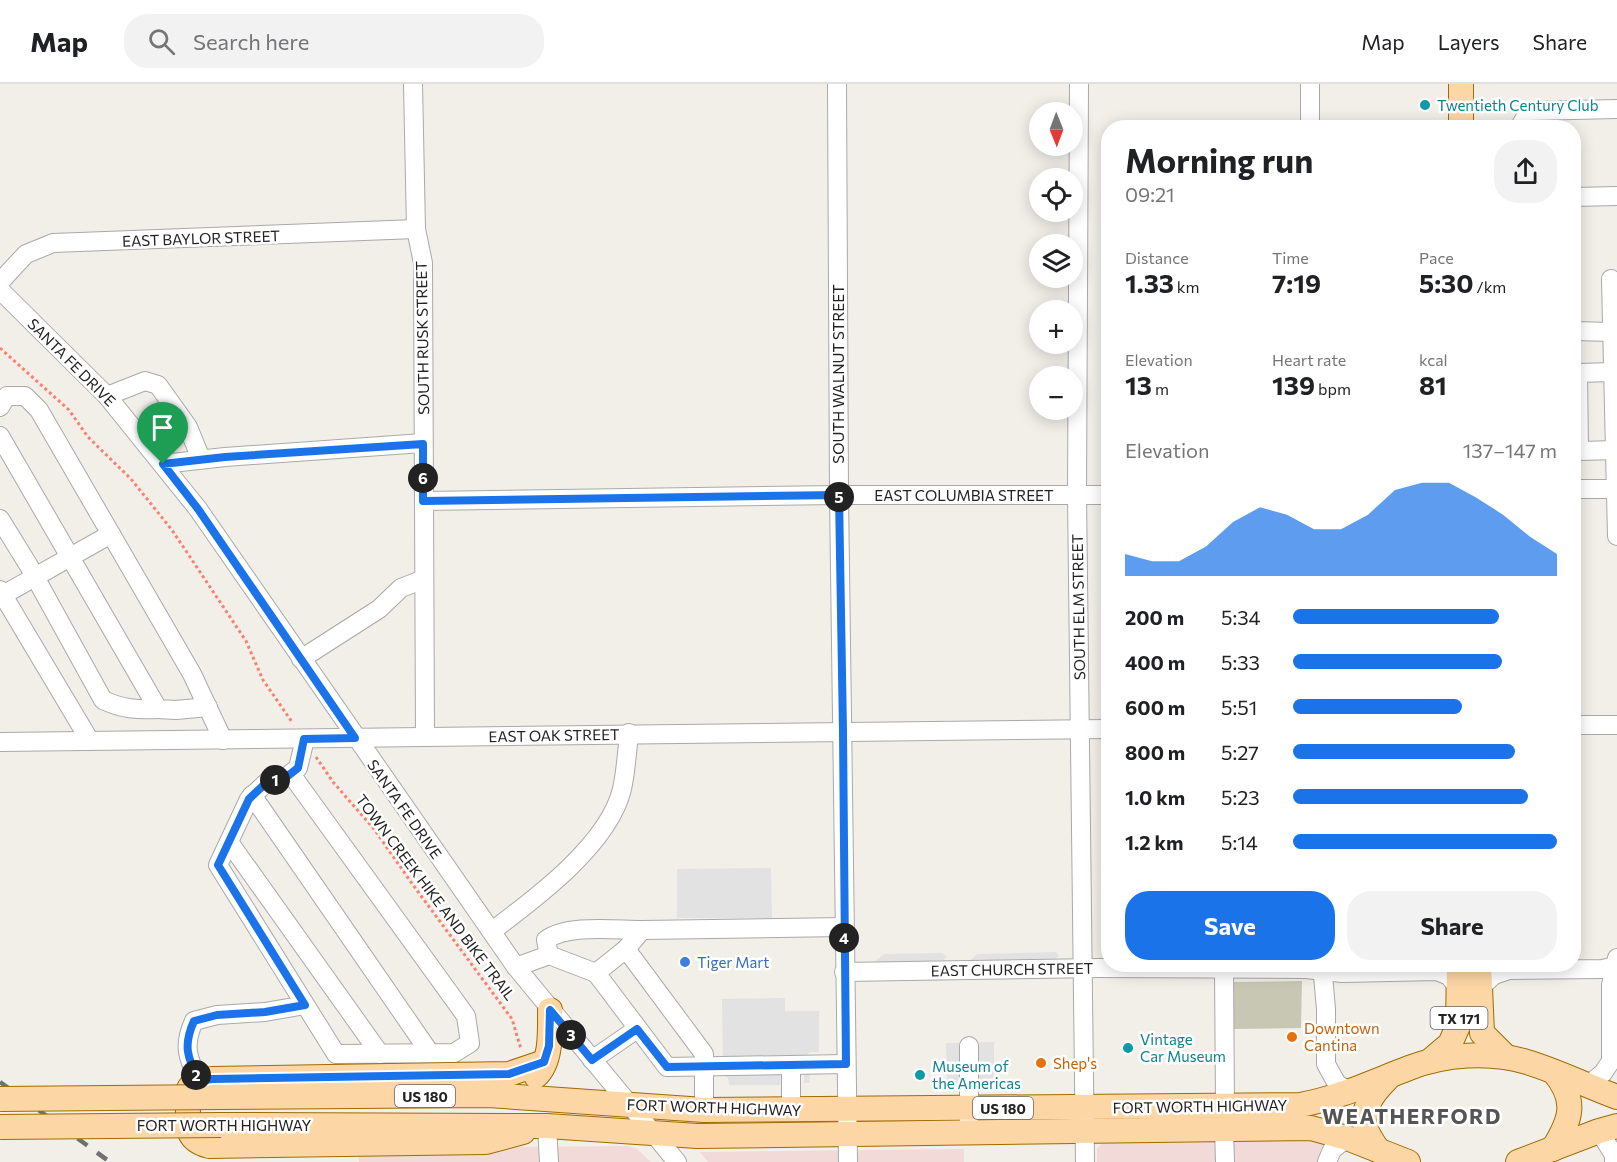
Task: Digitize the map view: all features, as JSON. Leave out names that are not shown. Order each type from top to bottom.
[{"type":"main road","points":[[1461,84],[1461,120]]},
{"type":"main road","name":"TX 171","points":[[1472,981],[1482,1033],[1506,1057]]},
{"type":"main road","name":"TX 171","points":[[1430,1061],[1450,1044],[1472,981]]},
{"type":"main road","points":[[547,1125],[486,1142],[209,1146],[198,1143],[191,1135],[188,1127],[188,1096],[190,1087],[199,1081],[212,1079],[509,1074],[549,1046],[550,1010]]},
{"type":"main road","name":"US 180","points":[[1388,1077],[1430,1061],[1470,1056],[1506,1057],[1528,1062],[1617,1097]]},
{"type":"main road","points":[[488,1095],[531,1080],[540,1072],[535,1057]]},
{"type":"main road","points":[[1553,1149],[1569,1116],[1569,1101],[1565,1086],[1554,1072]]},
{"type":"main road","points":[[1378,1150],[1366,1128],[1366,1112],[1372,1093],[1388,1077]]},
{"type":"main road","name":"FORT WORTH HIGHWAY","points":[[0,1126],[547,1125],[697,1136],[847,1121],[1225,1116],[1328,1099],[1388,1077]]},
{"type":"main road","name":"FORT WORTH HIGHWAY","points":[[0,1099],[488,1095],[704,1110],[791,1109],[847,1121]]},
{"type":"main road","name":"FORT WORTH HIGHWAY","points":[[1225,1116],[1311,1128],[1347,1138]]},
{"type":"main road","points":[[1518,1162],[1608,1128]]},
{"type":"main road","name":"US 180","points":[[1347,1138],[1408,1162]]},
{"type":"street","name":"SOUTH RUSK STREET","points":[[413,84],[416,229],[423,263],[425,736]]},
{"type":"street","name":"SOUTH WALNUT STREET","points":[[837,84],[839,495],[848,1162]]},
{"type":"street","name":"SOUTH ELM STREET","points":[[1079,84],[1077,495],[1085,1162]]},
{"type":"street","points":[[1310,84],[1310,120]]},
{"type":"street","points":[[1524,120],[1529,111],[1617,109]]},
{"type":"street","points":[[1581,197],[1617,196]]},
{"type":"street","name":"EAST BAYLOR STREET","points":[[0,282],[26,254],[53,243],[416,229]]},
{"type":"street","points":[[1611,279],[1617,450],[1617,536]]},
{"type":"street","name":"SANTA FE DRIVE","points":[[0,290],[107,396],[198,509],[516,967],[677,1162]]},
{"type":"street","points":[[1581,331],[1612,332]]},
{"type":"street","points":[[1581,373],[1613,372]]},
{"type":"street","points":[[107,396],[146,381],[158,385],[188,427],[201,459]]},
{"type":"street","points":[[0,407],[7,396],[25,396],[39,410],[192,674],[223,740]]},
{"type":"street","points":[[0,436],[158,709]]},
{"type":"street","points":[[163,464],[201,459],[423,444]]},
{"type":"street","points":[[1581,452],[1617,450]]},
{"type":"street","points":[[1581,489],[1617,489]]},
{"type":"street","name":"EAST COLUMBIA STREET","points":[[423,501],[839,495],[1101,495]]},
{"type":"street","points":[[0,519],[103,700],[117,707],[132,710],[208,707]]},
{"type":"street","points":[[90,741],[1,593],[35,577],[111,534]]},
{"type":"street","points":[[301,659],[379,609],[401,588],[424,579]]},
{"type":"street","points":[[1581,725],[1617,725]]},
{"type":"street","name":"EAST OAK STREET","points":[[0,742],[1101,729]]},
{"type":"street","points":[[492,931],[538,895],[591,845],[608,822],[621,790],[629,734]]},
{"type":"street","points":[[291,774],[466,1016],[470,1043],[454,1053],[336,1054],[218,865],[249,799],[268,781],[285,778],[298,768],[304,739]]},
{"type":"street","points":[[252,795],[430,1053]]},
{"type":"street","points":[[228,842],[380,1054]]},
{"type":"street","points":[[549,955],[546,940],[553,935],[580,930],[844,927]]},
{"type":"street","points":[[596,973],[626,949],[642,930]]},
{"type":"street","points":[[626,949],[704,1054],[704,1110]]},
{"type":"street","points":[[516,967],[549,955],[596,973],[667,1067],[846,1064]]},
{"type":"street","points":[[1581,969],[1602,969],[1616,963]]},
{"type":"street","points":[[1587,1086],[1603,1073],[1611,1061],[1611,986],[1616,963]]},
{"type":"street","name":"EAST CHURCH STREET","points":[[844,972],[1101,968]]},
{"type":"street","points":[[1224,972],[1225,1162]]},
{"type":"street","points":[[1323,972],[1326,1064],[1337,1084],[1351,1092]]},
{"type":"street","name":"EAST CHURCH STREET","points":[[1339,972],[1390,972]]},
{"type":"street","name":"EAST CHURCH STREET","points":[[1439,972],[1472,981]]},
{"type":"street","points":[[1472,981],[1503,972]]},
{"type":"street","points":[[199,1081],[190,1064],[186,1038],[194,1021],[217,1015],[265,1012],[305,1005]]},
{"type":"street","points":[[592,1060],[637,1029]]},
{"type":"street","points":[[969,1046],[969,1119]]},
{"type":"street","points":[[791,1065],[791,1109]]},
{"type":"street","points":[[547,1125],[549,1162]]},
{"type":"street","points":[[1608,1128],[1614,1162]]},
{"type":"street","points":[[1327,1162],[1332,1150],[1347,1138]]},
{"type":"path","name":"TOWN CREEK HIKE AND BIKE TRAIL","points":[[0,348],[69,410],[88,437],[131,479],[158,513],[246,641],[263,680],[333,782],[374,829],[432,912],[512,1019],[519,1048],[535,1057]]},
{"type":"shaded area","points":[[771,868],[772,918],[677,918],[677,869]]},
{"type":"shaded area","points":[[1056,952],[1059,955],[1052,964],[965,965],[977,954]]},
{"type":"shaded area","points":[[942,953],[947,957],[937,966],[869,966],[884,954]]},
{"type":"shaded area","points":[[1302,981],[1301,1028],[1234,1029],[1233,982]]},
{"type":"shaded area","points":[[785,998],[785,1011],[819,1011],[819,1052],[808,1054],[810,1083],[804,1083],[804,1071],[781,1074],[780,1085],[729,1085],[728,1078],[723,1075],[722,999]]},
{"type":"shaded area","points":[[994,1042],[994,1083],[947,1084],[946,1043]]},
{"type":"shaded area","points":[[1294,1137],[1328,1140],[1320,1154],[1320,1162],[1097,1162],[1097,1149],[1103,1142],[1290,1140]]},
{"type":"shaded area","points":[[628,1146],[637,1149],[651,1162],[359,1162],[358,1148]]},
{"type":"shaded area","points":[[964,1149],[964,1162],[708,1162],[700,1152]]},
{"type":"railway","points":[[0,1082],[110,1162]]},
{"type":"place","name":"Twentieth Century Club","points":[[1425,105]]},
{"type":"place","name":"Tiger Mart","points":[[685,962]]},
{"type":"place","name":"Downtown Cantina","points":[[1292,1037]]},
{"type":"place","name":"Vintage Car Museum","points":[[1128,1048]]},
{"type":"place","name":"Shep's","points":[[1041,1063]]},
{"type":"place","name":"Museum of the Americas","points":[[920,1075]]},
{"type":"district","name":"WEATHERFORD","points":[[1412,1115]]},
{"type":"route","points":[[423,444],[423,501],[839,495],[846,1064],[667,1067],[637,1029],[592,1060],[550,1010],[549,1046],[544,1062],[520,1072],[199,1081],[190,1064],[186,1038],[194,1021],[217,1015],[265,1012],[305,1005],[218,865],[249,799],[268,781],[285,778],[298,768],[304,739],[355,738],[198,509],[163,464],[225,457],[423,444]]}]
